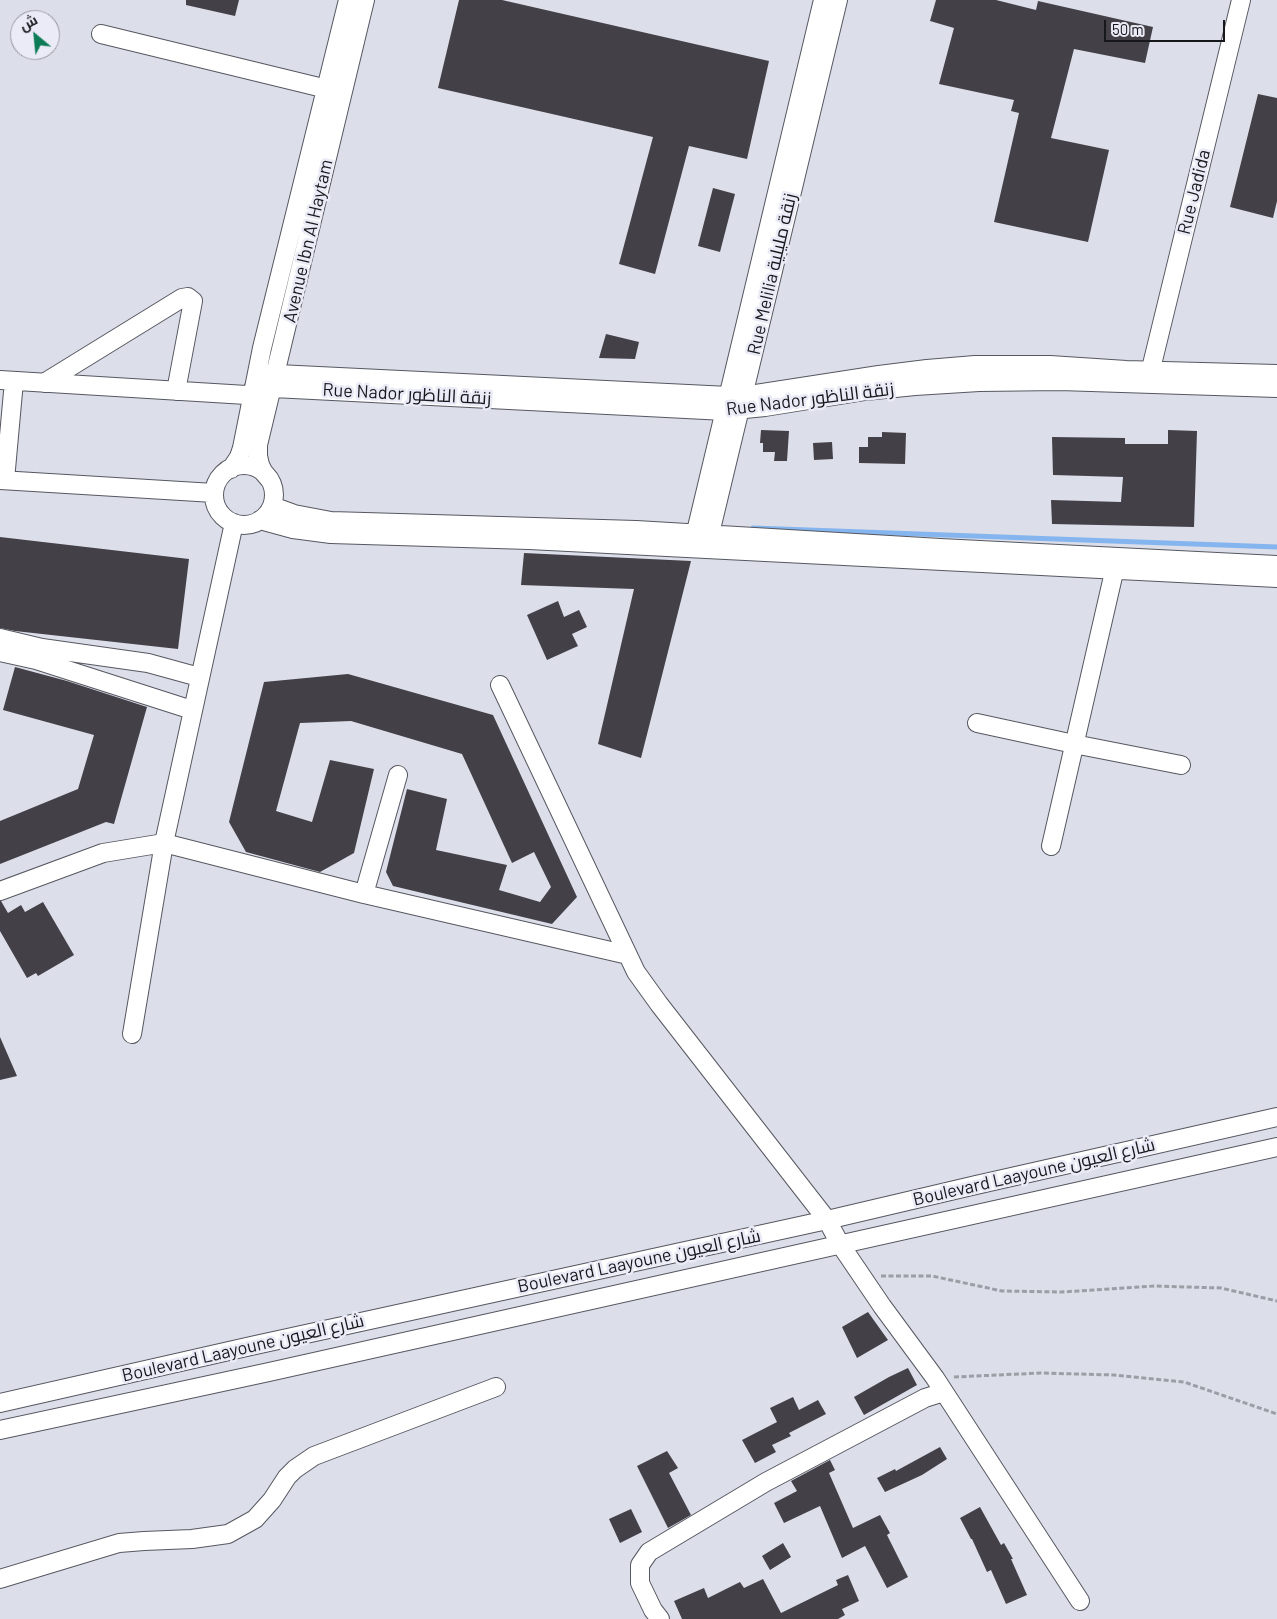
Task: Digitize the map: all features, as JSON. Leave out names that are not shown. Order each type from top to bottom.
[{"type":"street","name":"Avenue Ibn Al Haytam","points":[[269,479],[260,465],[258,450],[344,51],[348,0]]},
{"type":"street","name":"Avenue Ibn Al Haytam","points":[[232,469],[242,448],[254,385],[327,89],[365,0]]},
{"type":"street","name":"Rue Melilia زنقة مليلية","points":[[701,541],[734,403],[823,0]]},
{"type":"street","name":"Rue Melilia زنقة مليلية","points":[[734,403],[838,0]]},
{"type":"street","name":"Rue Jadida","points":[[1144,378],[1229,0]]},
{"type":"street","name":"Rue Jadida","points":[[1144,378],[1241,0]]},
{"type":"street","points":[[101,34],[327,89]]},
{"type":"street","points":[[44,383],[182,298],[188,297],[193,301],[176,391]]},
{"type":"street","name":"Rue Nador زنقة الناظور","points":[[7,381],[176,391],[254,385],[734,403],[879,375],[927,369],[975,365],[1050,365],[1144,378],[1277,388]]},
{"type":"street","name":"Rue Nador زنقة الناظور","points":[[1144,378],[1277,374]]},
{"type":"street","points":[[7,381],[3,480],[214,493]]},
{"type":"street","points":[[237,466],[255,468],[269,479],[274,497],[272,506],[260,520],[252,524],[243,525],[226,519],[219,512],[215,503],[214,493],[222,476],[232,469],[237,466]]},
{"type":"street","points":[[272,506],[294,514],[331,521],[636,530],[701,541]]},
{"type":"street","points":[[260,520],[293,529],[331,534],[529,540],[701,541],[1116,563],[1277,578]]},
{"type":"street","points":[[132,1034],[164,843],[234,523]]},
{"type":"street","points":[[1116,563],[1277,565]]},
{"type":"street","points":[[1051,846],[1116,563]]},
{"type":"street","points":[[0,638],[42,648],[148,663],[199,677]]},
{"type":"street","points":[[0,652],[36,660],[192,710]]},
{"type":"street","points":[[500,685],[636,972],[827,1220],[840,1244],[939,1385],[1080,1601]]},
{"type":"street","points":[[977,723],[1181,765]]},
{"type":"street","points":[[364,894],[398,775]]},
{"type":"street","points":[[0,891],[103,853],[164,843],[364,894],[628,955]]},
{"type":"street","name":"Boulevard Laayoune شارع العيون","points":[[0,1403],[280,1339],[827,1220],[1277,1117]]},
{"type":"street","name":"Boulevard Laayoune شارع العيون","points":[[0,1430],[1277,1148]]},
{"type":"street","points":[[660,1619],[640,1583],[640,1565],[649,1552],[766,1482],[925,1398],[939,1385]]},
{"type":"street","points":[[0,1579],[119,1543],[192,1539],[228,1534],[255,1518],[272,1500],[287,1477],[314,1456],[496,1387]]},
{"type":"path","points":[[862,1276],[932,1276],[1002,1291],[1062,1292],[1155,1286],[1221,1288],[1277,1300]]},
{"type":"path","points":[[939,1385],[1041,1373],[1114,1375],[1184,1382],[1277,1414]]},
{"type":"building","points":[[186,0],[239,0],[235,16],[186,5]]},
{"type":"building","points":[[459,0],[502,0],[769,61],[747,159],[689,146],[655,274],[619,264],[653,137],[438,88]]},
{"type":"building","points":[[936,0],[996,0],[1036,10],[1038,1],[1153,27],[1145,63],[1074,49],[1051,138],[1109,150],[1088,242],[994,222],[1019,113],[1011,111],[1014,100],[939,84],[954,28],[930,21]]},
{"type":"building","points":[[1258,94],[1277,98],[1277,201],[1273,218],[1230,207]]},
{"type":"building","points":[[713,188],[735,194],[720,252],[698,246]]},
{"type":"building","points":[[606,334],[639,342],[635,359],[599,358]]},
{"type":"building","points":[[761,430],[789,431],[787,461],[774,461],[775,452],[763,452],[763,443],[760,443]]},
{"type":"building","points":[[1168,430],[1197,431],[1194,527],[1052,524],[1051,500],[1121,502],[1123,477],[1053,475],[1052,437],[1125,438],[1125,444],[1168,444]]},
{"type":"building","points":[[882,432],[906,433],[905,464],[859,463],[859,447],[868,447],[868,437],[882,437]]},
{"type":"building","points":[[832,442],[833,459],[814,460],[813,443]]},
{"type":"building","points":[[0,537],[189,559],[178,649],[0,628]]},
{"type":"building","points":[[524,553],[691,561],[641,758],[598,744],[634,589],[521,585]]},
{"type":"building","points":[[558,601],[564,617],[579,610],[587,627],[572,634],[578,646],[547,660],[527,615]]},
{"type":"building","points":[[15,667],[67,681],[147,707],[114,824],[106,822],[0,864],[0,821],[78,789],[94,735],[3,710]]},
{"type":"building","points":[[348,674],[493,715],[577,897],[552,924],[393,886],[386,872],[407,789],[447,799],[436,850],[507,865],[499,890],[540,902],[551,887],[534,852],[512,863],[462,754],[351,721],[300,723],[276,811],[312,822],[330,760],[374,769],[354,853],[320,872],[246,852],[229,822],[264,682]]},
{"type":"building","points":[[0,901],[8,913],[21,905],[25,912],[43,902],[74,955],[38,976],[36,973],[27,978],[0,931]]},
{"type":"building","points":[[0,1037],[17,1076],[0,1080]]},
{"type":"building","points":[[868,1312],[888,1340],[857,1358],[842,1327]]},
{"type":"building","points":[[908,1368],[917,1385],[864,1415],[854,1397]]},
{"type":"building","points":[[793,1397],[799,1410],[818,1400],[826,1414],[789,1433],[791,1436],[772,1445],[776,1452],[755,1463],[742,1440],[777,1422],[770,1408]]},
{"type":"building","points":[[940,1447],[947,1459],[922,1475],[885,1492],[877,1478],[895,1469],[896,1471]]},
{"type":"building","points":[[667,1451],[678,1468],[669,1473],[691,1515],[668,1528],[637,1466]]},
{"type":"building","points":[[830,1460],[835,1470],[829,1473],[853,1528],[880,1515],[890,1533],[887,1535],[908,1577],[887,1588],[865,1546],[842,1558],[820,1506],[784,1523],[774,1503],[797,1491],[791,1481]]},
{"type":"building","points":[[980,1507],[1001,1545],[1004,1543],[1013,1559],[1011,1559],[1027,1595],[1006,1604],[991,1570],[987,1572],[960,1518]]},
{"type":"building","points":[[631,1509],[642,1532],[620,1543],[609,1519]]},
{"type":"building","points":[[783,1543],[791,1557],[770,1570],[762,1556]]},
{"type":"building","points":[[848,1575],[859,1601],[842,1609],[845,1615],[838,1619],[682,1619],[674,1601],[704,1588],[708,1598],[740,1582],[744,1588],[763,1579],[781,1613],[838,1585],[836,1580]]},
{"type":"waterway","points":[[753,528],[1277,547]]}]
